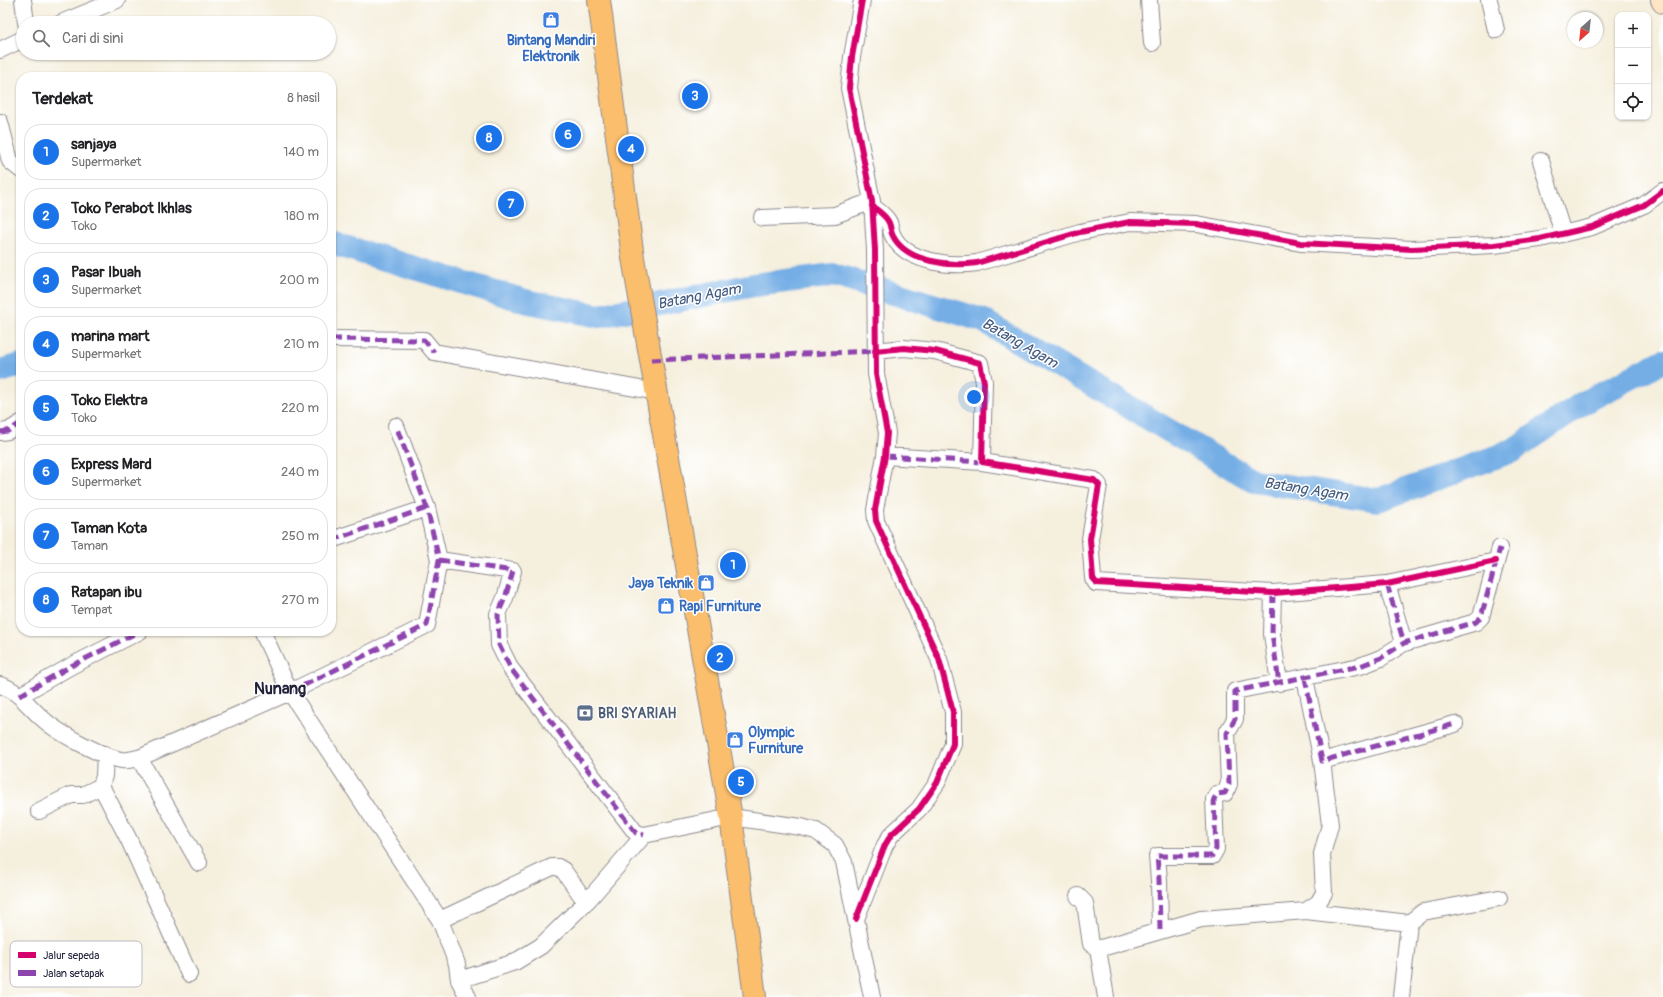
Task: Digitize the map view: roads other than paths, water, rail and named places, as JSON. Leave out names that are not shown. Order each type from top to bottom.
[{"type":"main road","points":[[599,0],[633,258],[731,817],[755,997]]},
{"type":"street","points":[[23,0],[25,16]]},
{"type":"street","points":[[78,16],[117,0]]},
{"type":"street","points":[[856,918],[885,845],[891,835],[919,809],[937,783],[952,744],[953,712],[939,659],[876,521],[874,510],[885,456],[887,433],[876,374],[875,250],[872,203],[849,88],[852,57],[862,0]]},
{"type":"street","points":[[1149,0],[1152,43]]},
{"type":"street","points":[[1489,0],[1496,30]]},
{"type":"street","points":[[0,50],[16,42]]},
{"type":"street","points":[[0,122],[10,161],[16,166]]},
{"type":"street","points":[[1541,161],[1563,234]]},
{"type":"street","points":[[872,203],[888,220],[893,236],[906,251],[924,259],[963,265],[977,263],[1080,232],[1130,222],[1196,224],[1301,244],[1412,249],[1494,245],[1540,240],[1592,227],[1644,204],[1663,191]]},
{"type":"street","points":[[762,218],[835,215],[872,203]]},
{"type":"street","points":[[336,339],[424,340],[434,352],[657,392]]},
{"type":"street","points":[[875,351],[904,348],[935,351],[980,363],[984,382],[982,462]]},
{"type":"street","points":[[0,432],[16,426]]},
{"type":"street","points":[[0,685],[7,687],[19,696],[44,720],[69,737],[122,761],[139,758],[290,692],[427,625],[439,560],[427,508],[396,426]]},
{"type":"street","points":[[885,456],[982,462],[1094,480],[1099,485],[1090,539],[1093,578],[1096,583],[1273,593],[1387,584],[1498,554],[1481,617],[1476,622],[1404,642],[1381,658],[1360,666],[1235,691],[1235,719],[1227,733],[1229,784],[1225,793],[1217,794],[1214,799],[1216,849],[1212,856],[1157,856],[1160,930]]},
{"type":"street","points":[[336,538],[427,508]]},
{"type":"street","points":[[439,560],[513,571],[505,598],[498,614],[499,645],[505,659],[511,669],[636,833],[644,835],[731,817],[801,827],[816,831],[835,845],[844,862],[872,997]]},
{"type":"street","points":[[1387,584],[1404,642]]},
{"type":"street","points":[[1273,593],[1272,634],[1279,682]]},
{"type":"street","points":[[19,696],[71,666],[130,636]]},
{"type":"street","points":[[264,636],[290,692],[440,920],[457,964],[459,980],[468,997]]},
{"type":"street","points":[[1304,678],[1322,761],[1330,825],[1322,854],[1324,893],[1318,902],[1306,911]]},
{"type":"street","points":[[1322,761],[1455,724]]},
{"type":"street","points":[[105,754],[104,776],[101,786],[129,840],[189,974]]},
{"type":"street","points":[[139,758],[199,863]]},
{"type":"street","points":[[39,811],[70,795],[84,795],[101,786]]},
{"type":"street","points":[[459,980],[515,962],[546,942],[586,902],[644,835]]},
{"type":"street","points":[[440,920],[552,867],[558,867],[563,870],[586,902]]},
{"type":"street","points":[[1078,896],[1085,903],[1091,944],[1098,949],[1106,997]]},
{"type":"street","points":[[1401,997],[1409,923],[1422,912],[1499,898]]},
{"type":"street","points":[[1098,949],[1201,919],[1306,911],[1409,923]]},
{"type":"waterway","name":"Batang Agam","points":[[336,244],[529,302],[599,316],[754,285],[834,275],[982,320],[1254,481],[1378,500],[1512,451],[1583,403],[1663,361]]},
{"type":"waterway","name":"Batang Agam","points":[[0,371],[16,366]]},
{"type":"place","name":"Bintang Mandiri Elektronik","points":[[551,20]]},
{"type":"place","name":"Pasar Ibuah","points":[[695,96]]},
{"type":"place","name":"Express Mard","points":[[568,135]]},
{"type":"place","name":"Ratapan ibu","points":[[489,138]]},
{"type":"place","name":"marina mart","points":[[631,149]]},
{"type":"place","name":"Taman Kota","points":[[511,204]]},
{"type":"place","name":"sanjaya","points":[[733,565]]},
{"type":"place","name":"Jaya Teknik","points":[[706,583]]},
{"type":"place","name":"Rapi Furniture","points":[[666,606]]},
{"type":"place","name":"Toko Perabot Ikhlas","points":[[720,658]]},
{"type":"place","name":"BRI SYARIAH","points":[[585,713]]},
{"type":"place","name":"Olympic Furniture","points":[[735,740]]},
{"type":"place","name":"Toko Elektra","points":[[741,782]]},
{"type":"district","name":"Nunang","points":[[280,688]]}]
